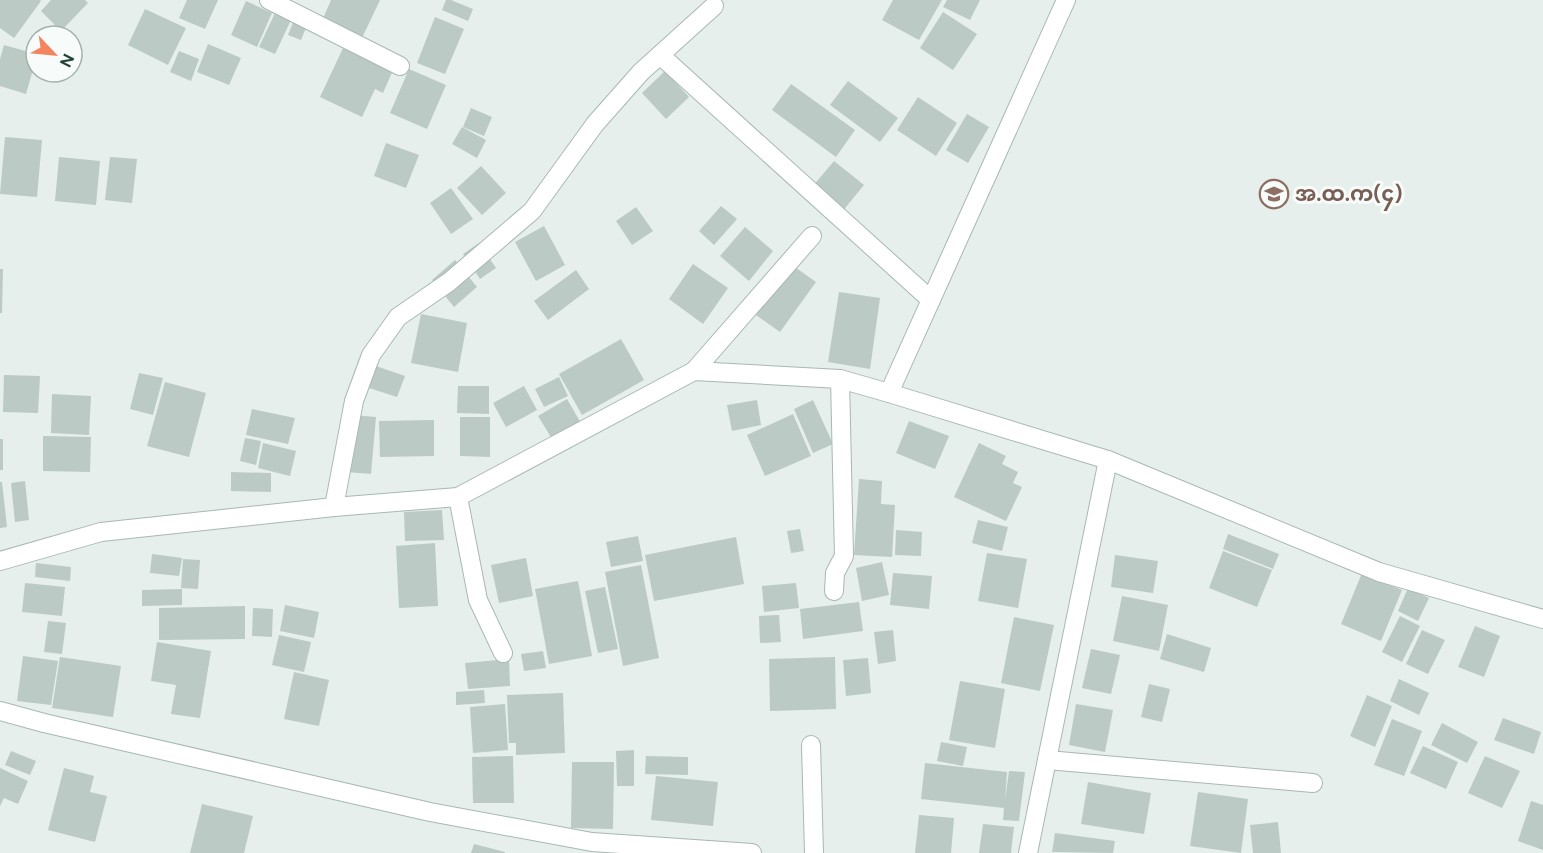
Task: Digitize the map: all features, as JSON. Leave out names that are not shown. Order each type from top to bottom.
[{"type":"street","points":[[269,0],[400,66]]},
{"type":"street","points":[[889,393],[1066,0]]},
{"type":"street","points":[[334,507],[354,401],[371,355],[398,317],[449,282],[531,211],[595,124],[641,72],[714,6]]},
{"type":"street","points":[[660,56],[931,300]]},
{"type":"street","points":[[0,561],[101,532],[334,507],[458,497],[694,371],[812,236]]},
{"type":"street","points":[[694,371],[840,379],[889,393],[1108,460],[1379,572],[1543,619]]},
{"type":"street","points":[[834,591],[834,573],[844,556],[840,379]]},
{"type":"street","points":[[1028,853],[1108,460]]},
{"type":"street","points":[[458,497],[478,600],[503,653]]},
{"type":"street","points":[[0,711],[430,812],[592,842],[752,853]]},
{"type":"street","points":[[810,745],[814,853]]},
{"type":"street","points":[[1047,760],[1313,783]]},
{"type":"building","points":[[0,0],[41,1],[14,38],[0,28]]},
{"type":"building","points":[[51,0],[85,0],[88,3],[68,24],[54,24],[41,11]]},
{"type":"building","points":[[187,0],[218,0],[205,29],[179,18]]},
{"type":"building","points":[[331,0],[380,0],[361,40],[322,21]]},
{"type":"building","points":[[446,0],[473,9],[468,21],[442,10]]},
{"type":"building","points":[[893,0],[942,0],[919,40],[882,20]]},
{"type":"building","points":[[947,0],[980,0],[970,20],[943,7]]},
{"type":"building","points":[[246,1],[272,13],[257,47],[231,35]]},
{"type":"building","points":[[145,9],[186,28],[168,65],[128,45]]},
{"type":"building","points":[[943,12],[977,34],[953,70],[920,48]]},
{"type":"building","points":[[275,13],[291,20],[275,54],[259,47]]},
{"type":"building","points":[[435,17],[464,29],[445,74],[417,63]]},
{"type":"building","points":[[294,20],[307,25],[301,40],[288,35]]},
{"type":"building","points":[[208,44],[241,58],[229,85],[197,72]]},
{"type":"building","points":[[4,45],[24,51],[24,84],[29,84],[26,94],[0,86],[0,59]]},
{"type":"building","points":[[344,46],[393,70],[383,93],[375,89],[362,117],[320,97]]},
{"type":"building","points":[[179,51],[199,59],[191,81],[170,72]]},
{"type":"building","points":[[409,69],[446,85],[427,129],[390,113]]},
{"type":"building","points":[[665,71],[689,97],[666,119],[642,93]]},
{"type":"building","points":[[848,81],[898,118],[880,142],[830,105]]},
{"type":"building","points":[[791,84],[855,130],[836,157],[772,110]]},
{"type":"building","points":[[918,97],[957,123],[936,156],[897,130]]},
{"type":"building","points":[[471,108],[492,117],[484,136],[463,127]]},
{"type":"building","points":[[967,114],[989,127],[968,163],[946,150]]},
{"type":"building","points":[[462,127],[486,140],[477,158],[452,144]]},
{"type":"building","points":[[5,137],[42,140],[37,197],[0,194]]},
{"type":"building","points":[[386,143],[419,155],[406,188],[374,176]]},
{"type":"building","points":[[59,157],[100,161],[96,205],[55,201]]},
{"type":"building","points":[[110,157],[137,159],[132,203],[105,200]]},
{"type":"building","points":[[834,161],[864,185],[837,218],[807,193]]},
{"type":"building","points":[[481,166],[506,193],[482,215],[457,188]]},
{"type":"building","points":[[451,188],[473,219],[451,234],[430,203]]},
{"type":"building","points":[[721,206],[737,219],[714,245],[699,231]]},
{"type":"building","points":[[636,207],[653,231],[632,245],[616,221]]},
{"type":"building","points":[[544,226],[565,265],[536,281],[515,242]]},
{"type":"building","points":[[745,227],[773,251],[749,281],[720,256]]},
{"type":"building","points":[[479,243],[496,268],[480,279],[463,254]]},
{"type":"building","points":[[455,260],[477,287],[454,307],[432,280]]},
{"type":"building","points":[[693,264],[728,288],[703,324],[669,299]]},
{"type":"building","points":[[792,265],[816,282],[780,332],[756,315]]},
{"type":"building","points":[[0,269],[3,269],[2,313],[0,313]]},
{"type":"building","points":[[576,270],[589,289],[548,320],[534,301]]},
{"type":"building","points":[[839,292],[880,298],[870,369],[828,362]]},
{"type":"building","points":[[421,314],[467,323],[458,372],[411,363]]},
{"type":"building","points":[[621,339],[644,380],[582,415],[559,374]]},
{"type":"building","points":[[373,365],[405,376],[397,397],[366,387]]},
{"type":"building","points":[[139,373],[163,378],[153,415],[130,409]]},
{"type":"building","points":[[4,375],[40,376],[38,413],[3,412]]},
{"type":"building","points":[[559,377],[568,396],[544,407],[535,389]]},
{"type":"building","points":[[165,382],[206,393],[189,457],[147,446]]},
{"type":"building","points":[[458,386],[489,386],[489,414],[457,413]]},
{"type":"building","points":[[524,386],[537,410],[506,427],[493,403]]},
{"type":"building","points":[[52,394],[91,396],[89,435],[51,433]]},
{"type":"building","points":[[567,399],[582,425],[554,442],[538,416]]},
{"type":"building","points":[[757,400],[761,425],[732,431],[727,405]]},
{"type":"building","points":[[813,400],[833,444],[813,453],[794,409]]},
{"type":"building","points":[[252,409],[295,418],[288,444],[246,435]]},
{"type":"building","points":[[793,414],[811,456],[765,476],[747,435]]},
{"type":"building","points":[[352,415],[376,417],[371,474],[347,472]]},
{"type":"building","points":[[460,417],[490,417],[490,457],[460,456]]},
{"type":"building","points":[[434,420],[434,456],[380,457],[379,421]]},
{"type":"building","points":[[909,421],[949,436],[935,469],[896,453]]},
{"type":"building","points":[[43,436],[91,437],[90,472],[43,471]]},
{"type":"building","points":[[245,438],[261,441],[256,465],[240,461]]},
{"type":"building","points":[[0,439],[3,439],[3,470],[0,470]]},
{"type":"building","points":[[263,443],[296,451],[290,476],[258,468]]},
{"type":"building","points":[[979,443],[1006,456],[1002,464],[1018,472],[1013,483],[1022,487],[1006,521],[954,497]]},
{"type":"building","points":[[231,472],[271,473],[271,492],[231,491]]},
{"type":"building","points":[[859,479],[882,481],[881,504],[895,505],[892,557],[854,555]]},
{"type":"building","points":[[25,481],[29,520],[15,522],[11,483]]},
{"type":"building","points":[[0,482],[2,482],[7,527],[0,528]]},
{"type":"building","points":[[442,510],[444,540],[405,541],[404,512]]},
{"type":"building","points":[[978,520],[1008,527],[1002,551],[972,543]]},
{"type":"building","points":[[800,529],[804,551],[791,553],[787,531]]},
{"type":"building","points":[[896,530],[922,532],[921,556],[895,555]]},
{"type":"building","points":[[1228,534],[1279,554],[1273,569],[1223,549]]},
{"type":"building","points":[[638,536],[643,561],[611,567],[606,542]]},
{"type":"building","points":[[736,537],[744,584],[654,601],[645,555]]},
{"type":"building","points":[[435,543],[438,606],[399,608],[396,546]]},
{"type":"building","points":[[1223,551],[1272,570],[1257,607],[1209,588]]},
{"type":"building","points":[[987,553],[1027,559],[1018,608],[978,601]]},
{"type":"building","points":[[152,554],[182,558],[179,576],[150,573]]},
{"type":"building","points":[[1115,555],[1158,561],[1153,593],[1111,587]]},
{"type":"building","points":[[526,558],[533,596],[499,603],[491,565]]},
{"type":"building","points":[[183,559],[200,560],[198,589],[181,588]]},
{"type":"building","points":[[882,562],[889,595],[862,601],[856,568]]},
{"type":"building","points":[[36,563],[71,567],[70,581],[35,577]]},
{"type":"building","points":[[641,565],[659,658],[623,666],[605,572]]},
{"type":"building","points":[[893,573],[932,576],[929,609],[890,605]]},
{"type":"building","points":[[1362,573],[1402,590],[1381,641],[1341,624]]},
{"type":"building","points":[[578,581],[592,656],[549,664],[535,589]]},
{"type":"building","points":[[25,583],[65,587],[62,616],[22,612]]},
{"type":"building","points":[[796,583],[799,608],[764,612],[762,586]]},
{"type":"building","points":[[605,587],[618,649],[598,653],[585,591]]},
{"type":"building","points":[[1408,588],[1429,598],[1418,621],[1398,611]]},
{"type":"building","points":[[182,589],[182,605],[142,606],[142,590]]},
{"type":"building","points":[[1122,596],[1168,605],[1159,651],[1113,641]]},
{"type":"building","points":[[859,602],[863,631],[803,639],[800,609]]},
{"type":"building","points":[[285,605],[319,612],[314,638],[280,631]]},
{"type":"building","points":[[245,606],[245,639],[159,640],[159,608]]},
{"type":"building","points":[[253,608],[273,609],[272,637],[252,636]]},
{"type":"building","points":[[779,615],[781,642],[760,643],[759,616]]},
{"type":"building","points":[[1400,616],[1420,626],[1402,662],[1382,652]]},
{"type":"building","points":[[1014,617],[1054,625],[1040,691],[1001,683]]},
{"type":"building","points":[[48,621],[66,623],[62,654],[44,652]]},
{"type":"building","points":[[1475,626],[1500,636],[1484,677],[1458,667]]},
{"type":"building","points":[[893,630],[896,661],[878,664],[874,632]]},
{"type":"building","points":[[1422,630],[1445,640],[1428,674],[1406,664]]},
{"type":"building","points":[[1167,634],[1211,648],[1204,672],[1160,659]]},
{"type":"building","points":[[279,635],[311,642],[304,672],[272,665]]},
{"type":"building","points":[[157,642],[211,651],[200,718],[171,714],[176,685],[151,681]]},
{"type":"building","points":[[1091,649],[1120,655],[1111,694],[1082,688]]},
{"type":"building","points":[[543,651],[546,668],[524,671],[521,654]]},
{"type":"building","points":[[23,656],[58,661],[51,705],[17,701]]},
{"type":"building","points":[[60,657],[121,666],[113,717],[52,708]]},
{"type":"building","points":[[835,657],[836,709],[770,711],[769,659]]},
{"type":"building","points":[[868,658],[871,693],[846,696],[843,660]]},
{"type":"building","points":[[509,659],[510,686],[468,689],[465,663]]},
{"type":"building","points":[[294,672],[329,680],[319,726],[284,719]]},
{"type":"building","points":[[1399,679],[1429,693],[1419,715],[1390,701]]},
{"type":"building","points":[[960,681],[1005,689],[995,748],[949,740]]},
{"type":"building","points":[[1149,684],[1170,689],[1162,722],[1141,717]]},
{"type":"building","points":[[484,690],[485,703],[456,705],[456,692]]},
{"type":"building","points":[[563,693],[565,753],[516,755],[516,743],[509,743],[507,695]]},
{"type":"building","points":[[1367,695],[1392,706],[1375,747],[1350,736]]},
{"type":"building","points":[[505,704],[508,750],[473,753],[470,707]]},
{"type":"building","points":[[1076,704],[1113,710],[1105,752],[1069,745]]},
{"type":"building","points":[[1503,718],[1541,732],[1534,754],[1494,740]]},
{"type":"building","points":[[1392,719],[1422,731],[1404,776],[1374,765]]},
{"type":"building","points":[[1442,723],[1478,742],[1467,763],[1431,745]]},
{"type":"building","points":[[941,742],[967,747],[963,766],[937,761]]},
{"type":"building","points":[[1423,746],[1458,762],[1446,789],[1410,773]]},
{"type":"building","points":[[634,750],[634,786],[617,786],[616,751]]},
{"type":"building","points":[[11,751],[36,761],[30,775],[5,765]]},
{"type":"building","points":[[513,756],[514,803],[473,803],[472,757]]},
{"type":"building","points":[[646,756],[688,757],[688,775],[645,774]]},
{"type":"building","points":[[1485,756],[1520,771],[1502,808],[1468,793]]},
{"type":"building","points":[[572,762],[614,762],[613,829],[571,828]]},
{"type":"building","points":[[925,763],[1007,772],[1005,800],[1009,771],[1025,772],[1019,821],[1003,820],[1004,808],[921,799]]},
{"type":"building","points":[[0,768],[28,781],[18,804],[4,798],[0,806]]},
{"type":"building","points":[[64,768],[94,776],[90,792],[107,796],[95,842],[48,830]]},
{"type":"building","points":[[656,776],[718,782],[713,826],[651,820]]},
{"type":"building","points":[[1088,782],[1151,793],[1144,834],[1081,824]]},
{"type":"building","points":[[1198,792],[1248,799],[1241,853],[1190,846]]},
{"type":"building","points":[[1531,801],[1543,805],[1543,850],[1518,841]]},
{"type":"building","points":[[202,804],[253,816],[244,853],[190,853]]},
{"type":"building","points":[[919,815],[954,818],[951,853],[915,853]]},
{"type":"building","points":[[1278,822],[1281,853],[1253,853],[1250,825]]},
{"type":"building","points":[[983,824],[1014,827],[1011,853],[979,853]]},
{"type":"building","points":[[1055,833],[1115,841],[1113,853],[1052,852]]},
{"type":"building","points":[[474,844],[505,852],[505,853],[471,853]]},
{"type":"place","name":"အ.ထ.က(၄)","points":[[1274,194]]}]
